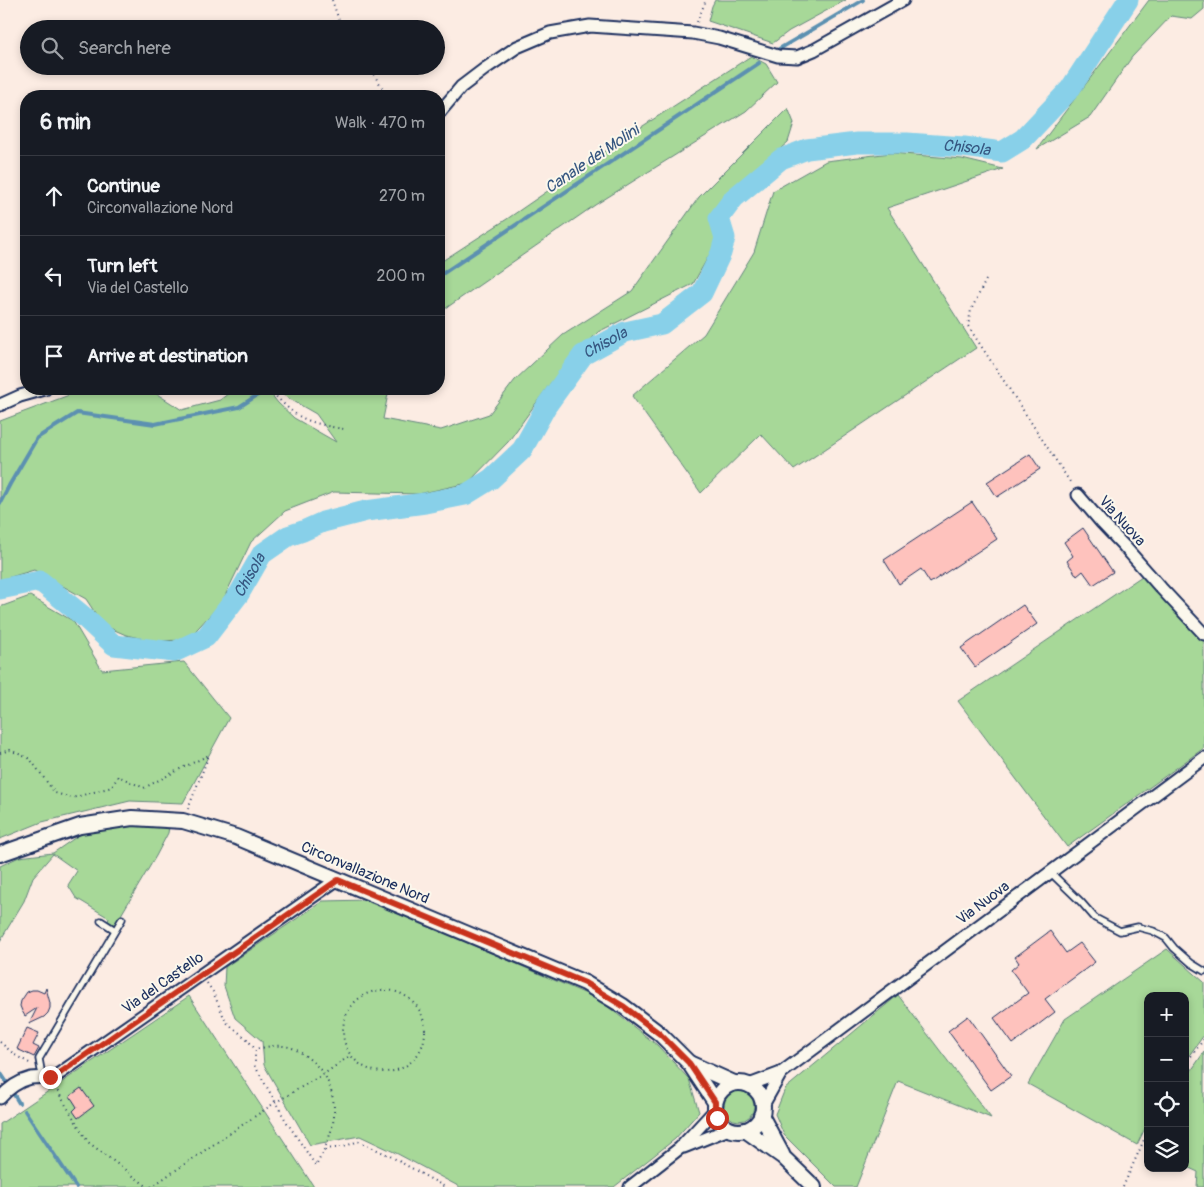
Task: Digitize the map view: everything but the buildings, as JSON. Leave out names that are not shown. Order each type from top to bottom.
[{"type":"street","points":[[445,106],[461,87],[486,68],[517,47],[550,33],[590,26],[693,33],[719,38],[778,56],[797,57],[814,50],[903,0]]},
{"type":"street","points":[[0,405],[24,395]]},
{"type":"street","name":"Via Nuova","points":[[1078,495],[1160,588],[1204,634]]},
{"type":"street","name":"Via Nuova","points":[[749,1085],[781,1073],[1204,758]]},
{"type":"street","name":"Circonvallazione Nord","points":[[0,854],[80,826],[132,818],[183,821],[236,836],[585,983],[623,1006],[660,1034],[689,1063],[715,1106]]},
{"type":"street","name":"Via del Castello","points":[[0,1098],[5,1092],[22,1081],[44,1073],[56,1076],[338,880]]},
{"type":"street","name":"Circonvallazione Nord","points":[[689,1063],[734,1083]]},
{"type":"street","name":"Via Nuova","points":[[762,1110],[781,1073]]},
{"type":"street","points":[[762,1110],[758,1122],[752,1127],[737,1131],[729,1129],[722,1124],[717,1118],[715,1106],[717,1096],[728,1086],[734,1083],[749,1085],[758,1093],[762,1110],[783,1157]]},
{"type":"street","points":[[630,1187],[680,1148],[715,1106]]},
{"type":"street","points":[[680,1148],[729,1129]]},
{"type":"street","points":[[745,1130],[783,1157],[814,1187]]},
{"type":"lane","points":[[1050,872],[1096,918],[1120,931],[1138,927],[1153,931],[1166,938],[1174,948],[1204,972]]},
{"type":"lane","points":[[44,1073],[39,1059],[122,919]]},
{"type":"lane","points":[[101,921],[115,930]]},
{"type":"path","points":[[332,0],[339,20]]},
{"type":"path","points":[[693,33],[706,0]]},
{"type":"path","points":[[374,75],[384,90]]},
{"type":"path","points":[[986,280],[971,310],[968,326],[1078,495]]},
{"type":"path","points":[[275,395],[298,416],[328,427],[344,430]]},
{"type":"path","points":[[0,753],[10,750],[30,759],[55,793],[72,798],[112,787],[118,776],[144,788],[209,755],[183,821]]},
{"type":"path","points":[[201,975],[214,992],[226,1022],[255,1049],[254,1066],[316,1166],[329,1140],[334,1115],[332,1093],[324,1074],[306,1056],[291,1047],[274,1045],[255,1049]]},
{"type":"path","points":[[387,990],[398,992],[411,999],[420,1010],[425,1023],[425,1037],[421,1050],[413,1061],[401,1069],[388,1072],[374,1071],[361,1065],[351,1055],[343,1034],[344,1022],[348,1011],[364,995],[375,991],[387,990]]},
{"type":"path","points":[[1189,1059],[1204,1039]]},
{"type":"path","points":[[0,1042],[44,1073],[54,1084],[88,1142],[150,1187],[276,1102],[324,1074],[351,1055]]},
{"type":"path","points":[[1123,1187],[1144,1140]]},
{"type":"path","points":[[324,1149],[344,1147],[358,1141],[388,1155],[445,1187]]},
{"type":"green space","points":[[715,0],[846,0],[789,31],[773,43],[708,21]]},
{"type":"green space","points":[[1149,0],[1204,0],[1204,9],[1192,19],[1171,16],[1132,57],[1090,117],[1037,149]]},
{"type":"green space","points":[[751,56],[766,64],[777,82],[746,111],[595,205],[445,309],[445,259],[629,135]]},
{"type":"green space","points":[[788,108],[794,123],[788,142],[727,195],[714,216],[717,241],[693,284],[598,332],[552,381],[508,442],[468,483],[418,494],[334,492],[285,511],[251,542],[222,602],[187,640],[153,641],[126,635],[103,625],[86,599],[34,570],[0,580],[0,421],[69,395],[158,395],[182,410],[220,400],[226,395],[272,395],[294,418],[336,442],[316,414],[283,395],[388,395],[383,419],[441,430],[489,414],[515,380],[563,335],[632,291],[699,197]]},
{"type":"green space","points":[[891,153],[962,159],[1003,169],[887,208],[976,348],[794,470],[761,434],[701,493],[632,396],[704,334],[754,252],[773,191],[826,161]]},
{"type":"green space","points":[[1142,576],[1204,642],[1204,748],[1067,847],[958,701]]},
{"type":"green space","points":[[30,596],[73,621],[102,670],[184,662],[229,718],[183,803],[130,801],[42,822],[0,839],[0,607]]},
{"type":"green space","points":[[132,825],[169,827],[168,833],[156,856],[115,925],[108,921],[109,918],[76,898],[68,885],[77,871],[53,854],[33,877],[24,901],[0,941],[0,866],[19,857],[53,853],[82,833]]},
{"type":"green space","points":[[368,900],[598,999],[657,1045],[689,1079],[699,1112],[675,1139],[614,1187],[460,1187],[360,1136],[310,1145],[264,1065],[262,1041],[235,1018],[224,986],[225,967],[323,901]]},
{"type":"green space","points":[[1167,949],[1204,982],[1204,1035],[1189,1056],[1189,992],[1144,992],[1144,1130],[1137,1145],[1028,1084],[1065,1019]]},
{"type":"green space","points":[[898,995],[991,1118],[898,1081],[856,1187],[836,1187],[784,1135],[775,1114],[785,1089]]},
{"type":"green space","points":[[189,996],[314,1187],[0,1187],[0,1124]]},
{"type":"green space","points":[[1204,1052],[1204,1187],[1197,1187],[1198,1172],[1189,1168],[1189,1074]]},
{"type":"green space","points":[[739,1091],[745,1092],[753,1100],[753,1112],[745,1120],[739,1121],[733,1120],[725,1112],[724,1106],[725,1100],[733,1092]]},
{"type":"waterway","name":"Canale dei Molini","points":[[779,49],[863,0]]},
{"type":"waterway","name":"Chisola","points":[[0,589],[40,581],[83,616],[114,645],[174,652],[206,637],[239,594],[262,554],[288,536],[323,522],[366,511],[425,503],[465,495],[491,479],[522,450],[547,405],[583,355],[625,332],[662,324],[702,293],[721,253],[725,238],[719,218],[734,198],[781,159],[807,149],[857,143],[907,143],[1002,152],[1023,139],[1070,89],[1128,0]]},
{"type":"waterway","name":"Canale dei Molini","points":[[445,272],[759,63]]},
{"type":"waterway","name":"Canale dei Molini","points":[[0,503],[37,438],[77,413],[155,424],[239,407],[258,395]]},
{"type":"waterway","points":[[0,1072],[6,1081]]},
{"type":"waterway","points":[[13,1093],[19,1103]]},
{"type":"waterway","points":[[25,1111],[76,1187]]},
{"type":"route","points":[[50,1077],[56,1076],[338,880],[585,983],[623,1006],[660,1034],[689,1063],[715,1102],[717,1118]]}]
